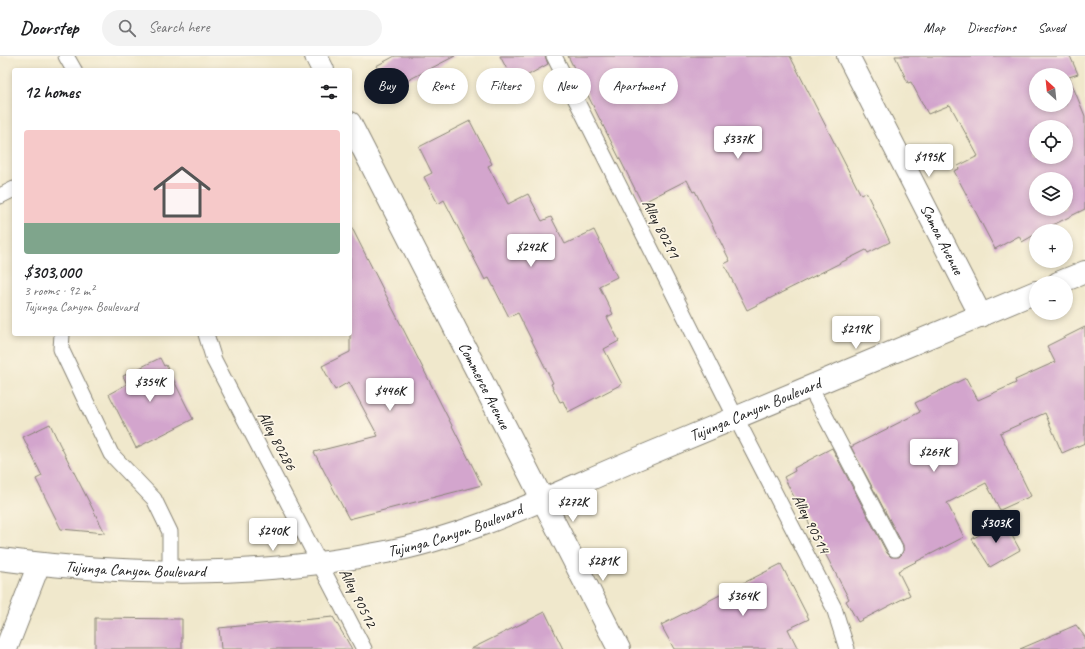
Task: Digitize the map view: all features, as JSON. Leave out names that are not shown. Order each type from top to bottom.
[{"type":"main road","points":[[316,56],[322,68]]},
{"type":"main road","name":"Samoa Avenue","points":[[848,56],[981,316]]},
{"type":"main road","name":"Commerce Avenue","points":[[352,126],[619,649]]},
{"type":"main road","points":[[1073,277],[1085,272]]},
{"type":"main road","name":"Tujunga Canyon Boulevard","points":[[0,559],[108,570],[170,572],[247,571],[320,564],[389,552],[434,540],[492,521],[1029,295]]},
{"type":"main road","points":[[6,649],[38,564]]},
{"type":"lane","points":[[66,56],[73,68]]},
{"type":"lane","name":"Alley 80291","points":[[554,56],[736,418]]},
{"type":"lane","points":[[0,196],[12,190]]},
{"type":"lane","points":[[62,336],[61,349],[111,454],[154,499],[170,532],[170,572]]},
{"type":"lane","name":"Alley 80286","points":[[207,336],[214,360],[320,564]]},
{"type":"lane","points":[[810,387],[895,549]]},
{"type":"lane","name":"Alley 90514","points":[[736,418],[834,608],[847,649]]},
{"type":"lane","name":"Alley 90512","points":[[320,564],[364,649]]},
{"type":"building","points":[[395,56],[455,56],[432,68],[417,68],[417,76],[409,80],[409,68],[377,68],[376,66]]},
{"type":"building","points":[[500,56],[545,56],[548,64],[535,71],[535,68],[506,68]]},
{"type":"building","points":[[568,56],[790,56],[861,195],[866,192],[890,242],[868,253],[866,250],[747,310],[724,264],[730,261],[695,191],[693,192],[687,180],[642,203],[591,102],[591,68],[574,68]]},
{"type":"building","points":[[895,56],[1070,56],[1078,74],[1073,76],[1073,68],[1029,68],[1029,112],[1073,112],[1073,87],[1085,116],[1085,209],[1073,215],[1073,172],[1029,172],[1029,216],[1071,216],[1055,224],[1029,224],[1029,238],[1022,242],[1019,236],[995,249],[954,171],[959,169],[958,166],[978,156],[950,105],[928,114],[911,82],[908,83]]},
{"type":"building","points":[[470,121],[492,164],[488,166],[508,204],[528,194],[542,221],[551,217],[565,244],[594,230],[617,277],[599,286],[613,314],[607,317],[619,341],[604,349],[622,384],[568,412],[563,401],[560,402],[551,384],[553,383],[518,313],[509,317],[489,278],[485,280],[444,200],[438,204],[424,177],[432,173],[419,147]]},
{"type":"building","points":[[352,228],[482,485],[349,519],[314,452],[378,436],[349,382],[335,390],[322,366],[350,352],[350,336],[352,336]]},
{"type":"building","points":[[1085,327],[1085,443],[1062,453],[1045,413],[1000,433],[1031,496],[1000,510],[986,483],[947,503],[964,537],[898,571],[910,595],[858,622],[846,601],[849,599],[784,477],[795,471],[794,468],[832,448],[887,553],[891,557],[899,557],[903,553],[903,545],[851,447],[920,412],[915,403],[966,378],[978,400],[1016,383],[1015,380],[1055,362],[1047,346]]},
{"type":"building","points":[[160,358],[164,366],[166,365],[193,419],[136,448],[109,394],[127,384],[123,376]]},
{"type":"building","points":[[50,424],[105,533],[61,529],[36,479],[42,476],[23,437]]},
{"type":"building","points":[[1004,521],[1020,550],[990,567],[972,539]]},
{"type":"building","points":[[781,564],[809,619],[788,629],[798,649],[674,649],[661,625]]},
{"type":"building","points":[[545,612],[563,649],[471,649]]},
{"type":"building","points":[[333,617],[352,649],[221,649],[219,628]]},
{"type":"building","points":[[95,618],[182,619],[182,649],[95,649]]},
{"type":"building","points":[[1076,625],[1085,637],[1085,649],[1020,649]]}]
